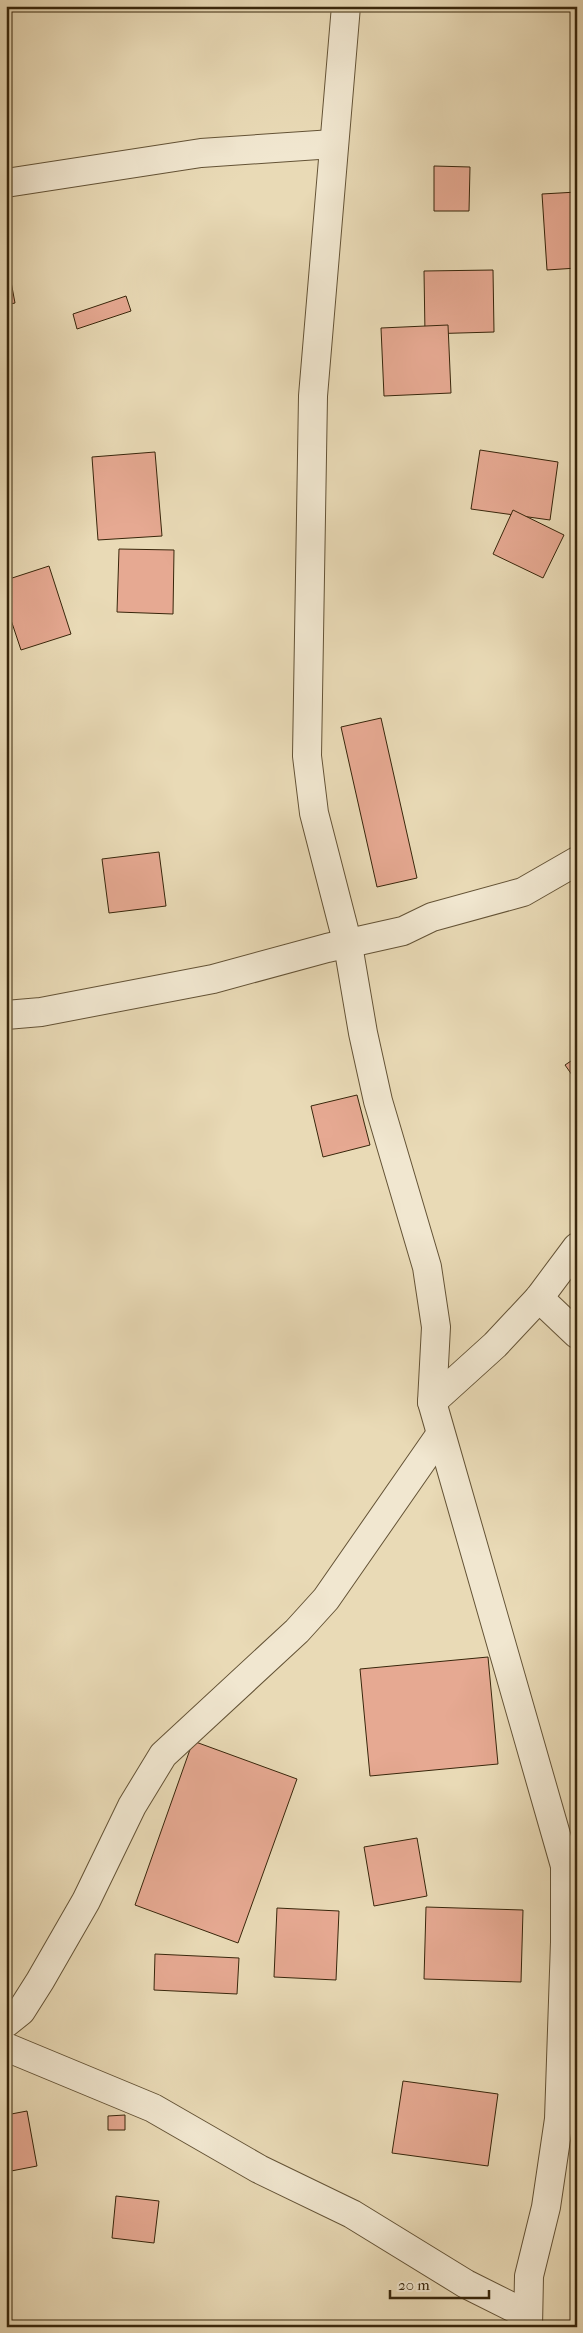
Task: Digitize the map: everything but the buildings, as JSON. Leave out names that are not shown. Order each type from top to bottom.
[{"type":"street","points":[[6,2047],[153,2108],[259,2169],[352,2214],[528,2321],[529,2276],[546,2207],[559,2119],[565,1942],[571,1865],[440,1435],[432,1402],[436,1327],[427,1267],[378,1101],[363,1033],[348,945],[314,813],[306,756],[313,396],[346,6]]},
{"type":"street","points":[[6,183],[201,153],[333,144]]},
{"type":"street","points":[[6,1015],[41,1012],[213,979],[402,931],[432,917],[523,892],[577,861]]},
{"type":"street","points":[[432,1402],[495,1345],[539,1298],[577,1246]]},
{"type":"street","points":[[539,1298],[577,1334]]},
{"type":"street","points":[[6,2023],[21,2011],[86,1902],[132,1806],[163,1755],[297,1631],[326,1599],[440,1435]]}]
